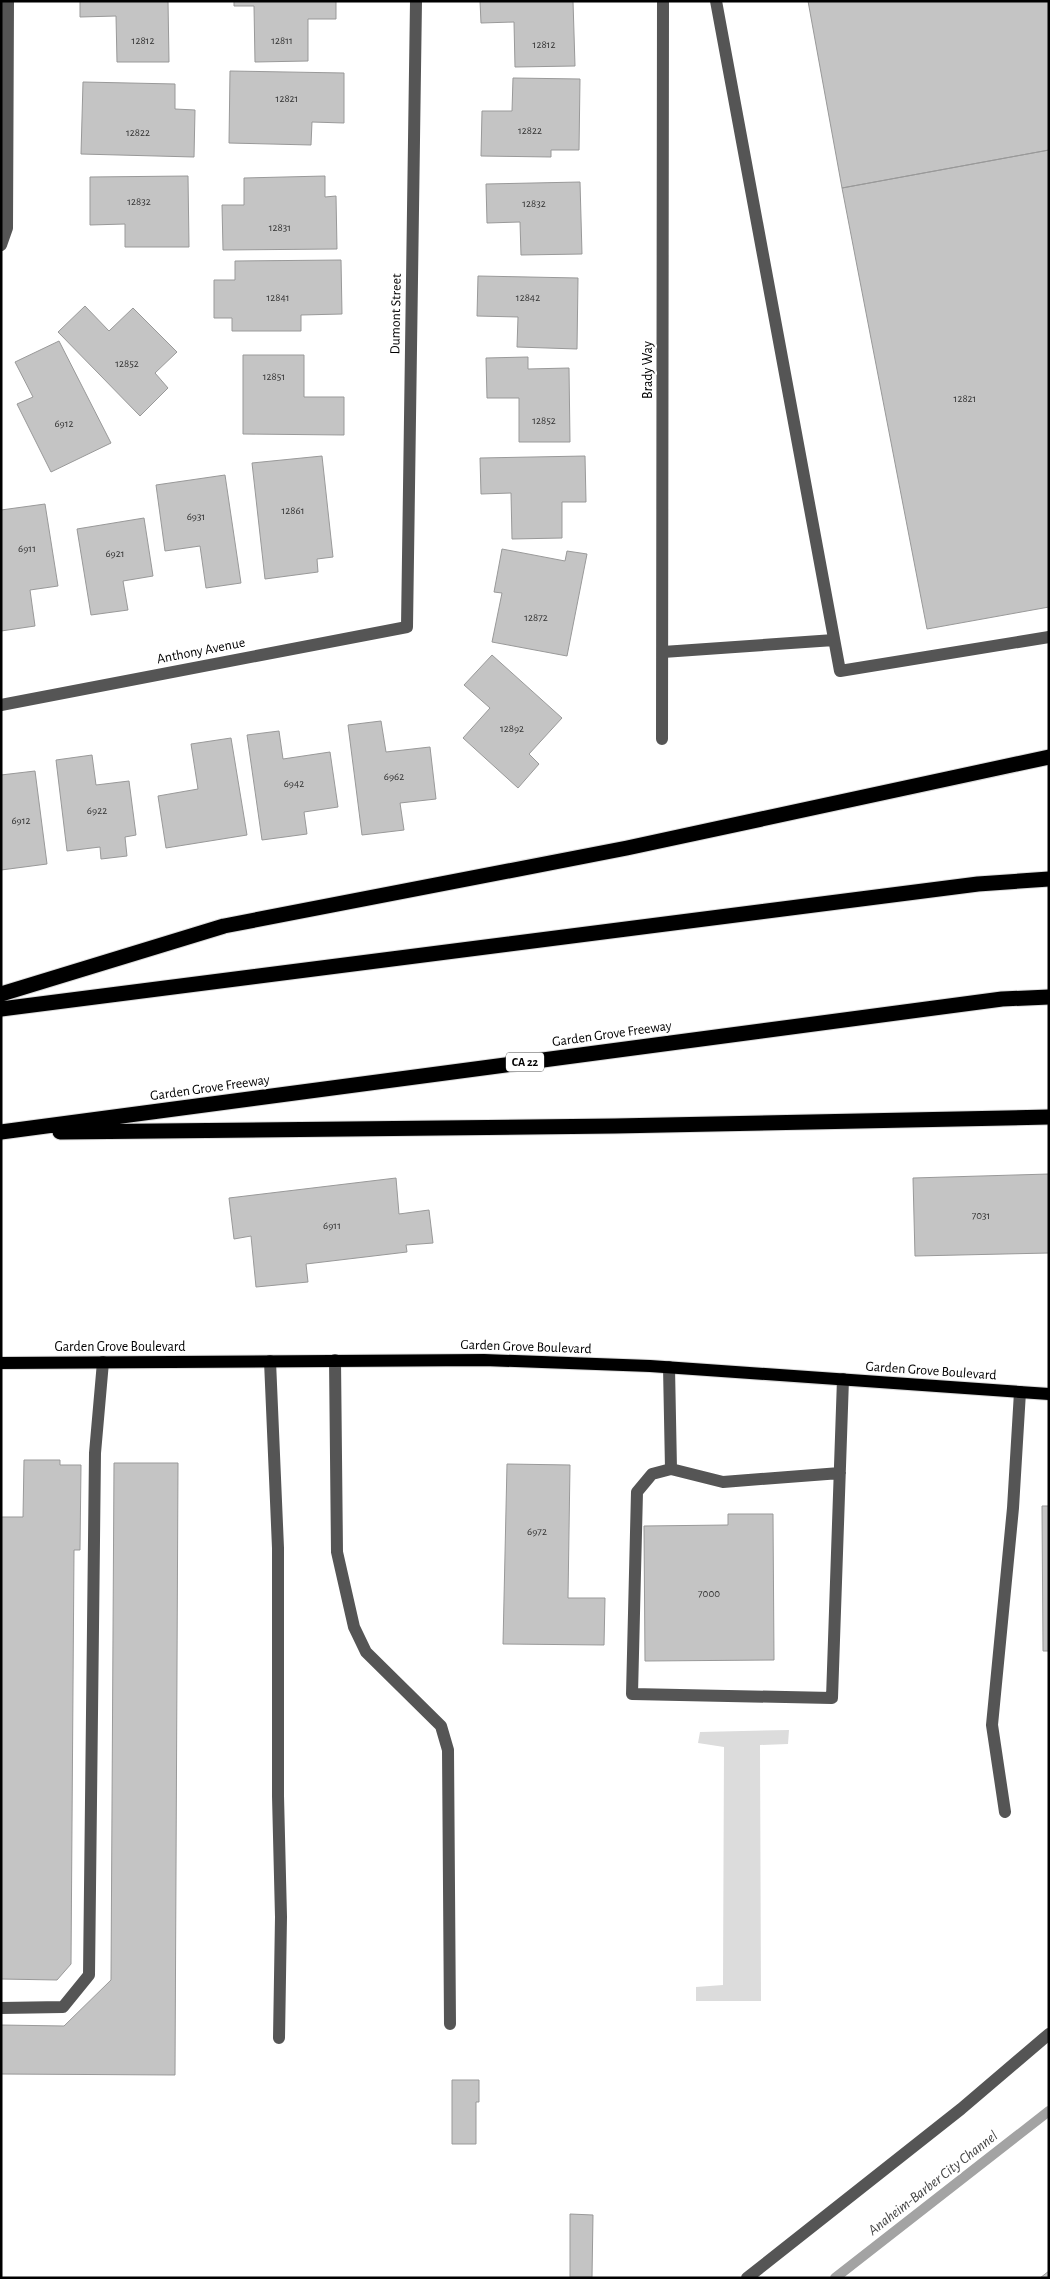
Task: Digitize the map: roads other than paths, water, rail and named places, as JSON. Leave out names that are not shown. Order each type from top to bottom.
[{"type":"highway","points":[[1,994],[224,926],[627,848],[1049,757]]},
{"type":"highway","points":[[1,1009],[978,884],[1049,879]]},
{"type":"highway","name":"Garden Grove Freeway","points":[[1,1132],[1002,999],[1049,997]]},
{"type":"highway","points":[[1,1132],[615,1126],[1049,1117]]},
{"type":"main road","name":"Garden Grove Boulevard","points":[[1,1363],[484,1360],[669,1368],[1049,1394]]},
{"type":"street","points":[[1,245],[7,228],[8,1]]},
{"type":"street","name":"Dumont Street","points":[[407,627],[416,1]]},
{"type":"street","name":"Brady Way","points":[[662,739],[663,1]]},
{"type":"street","points":[[716,1],[840,670],[1049,638]]},
{"type":"street","name":"Anthony Avenue","points":[[1,705],[407,627]]},
{"type":"street","points":[[663,652],[834,640]]},
{"type":"street","points":[[334,1360],[337,1552],[354,1627],[366,1652],[441,1726],[448,1750],[450,2024]]},
{"type":"street","points":[[270,1361],[278,1548],[280,2038]]},
{"type":"street","points":[[1,2008],[63,2006],[89,1975],[95,1453],[103,1362]]},
{"type":"street","points":[[669,1368],[671,1469]]},
{"type":"street","points":[[840,1473],[723,1482],[671,1469],[652,1474],[637,1492],[632,1694],[832,1698],[840,1473],[843,1379]]},
{"type":"street","points":[[1005,1812],[992,1725],[1013,1508],[1020,1392]]},
{"type":"street","points":[[747,2278],[954,2115],[1049,2034]]},
{"type":"waterway","name":"Anaheim-Barber City Channel","points":[[835,2278],[1049,2111]]}]
